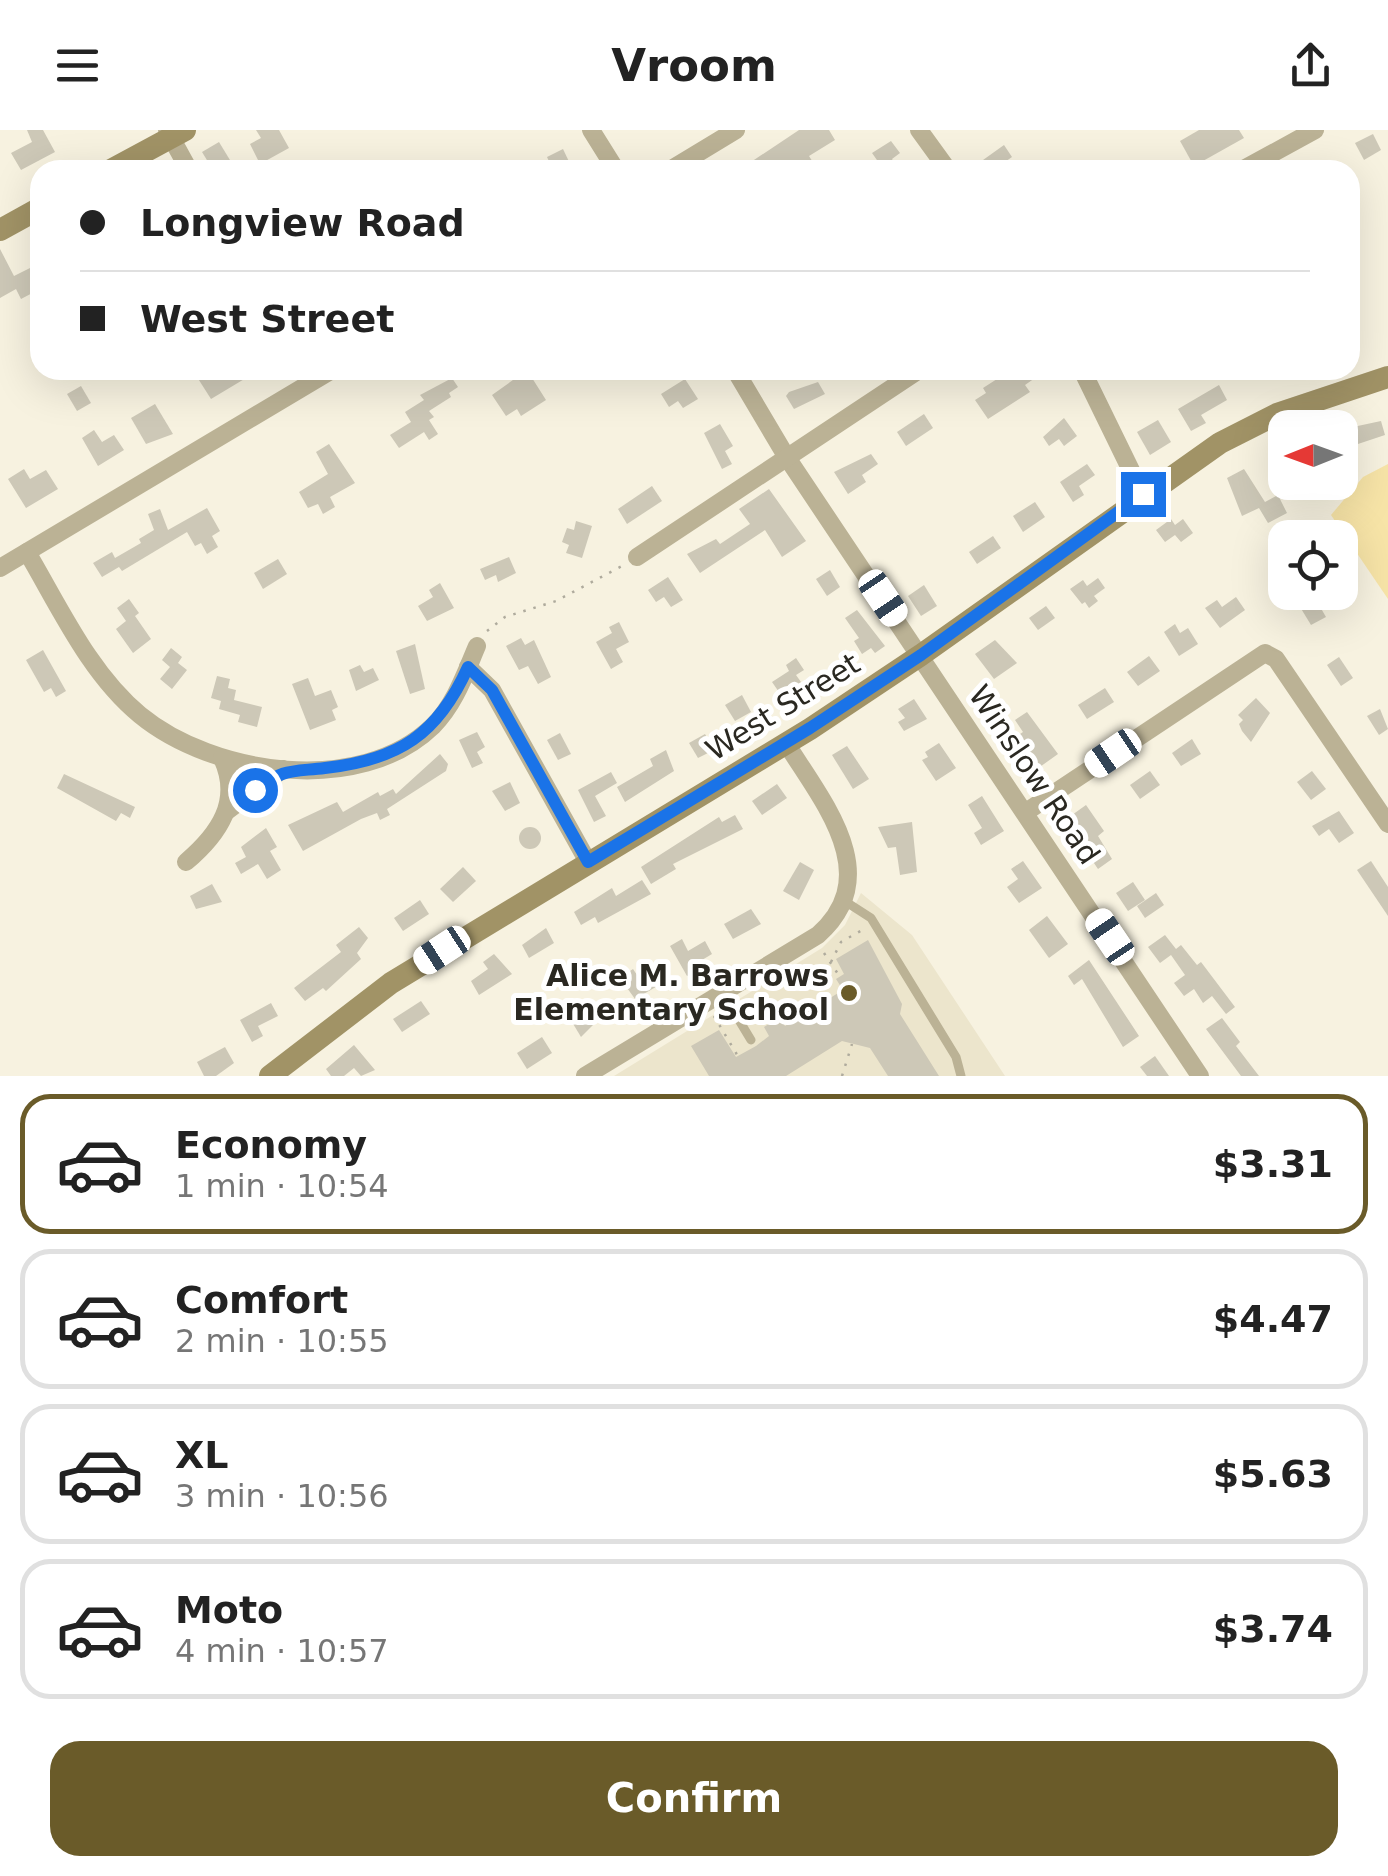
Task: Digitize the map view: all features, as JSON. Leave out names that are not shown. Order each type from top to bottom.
[{"type":"main road","points":[[128,160],[174,132]]},
{"type":"main road","points":[[0,230],[30,214]]},
{"type":"main road","name":"West Street","points":[[270,1076],[390,983],[786,743],[921,655],[1143,494],[1259,422],[1388,377]]},
{"type":"street","points":[[592,130],[610,160]]},
{"type":"street","points":[[686,160],[736,130]]},
{"type":"street","points":[[919,130],[941,160]]},
{"type":"street","points":[[1260,160],[1315,130]]},
{"type":"street","points":[[174,132],[185,160]]},
{"type":"street","points":[[0,568],[301,380]]},
{"type":"street","name":"Winslow Road","points":[[741,380],[786,456],[1200,1076]]},
{"type":"street","points":[[637,558],[904,380]]},
{"type":"street","points":[[1087,380],[1143,494]]},
{"type":"street","points":[[27,552],[108,684],[164,732],[222,758],[283,769],[353,764],[412,742],[448,707],[476,646]]},
{"type":"street","points":[[1026,812],[1258,655],[1268,653],[1388,824]]},
{"type":"street","points":[[468,667],[492,690],[588,862]]},
{"type":"street","points":[[585,1076],[818,935],[843,900],[849,869],[842,835],[786,743]]},
{"type":"street","points":[[222,758],[230,785],[227,812]]},
{"type":"street","points":[[186,862],[214,834],[227,812],[283,769]]},
{"type":"lane","points":[[843,900],[874,922],[956,1057],[960,1076]]},
{"type":"lane","points":[[722,992],[751,1040]]},
{"type":"path","points":[[476,646],[505,618],[556,600],[637,558]]},
{"type":"path","points":[[831,962],[842,942],[874,922]]},
{"type":"path","points":[[823,951],[840,977]]},
{"type":"path","points":[[715,1019],[739,1058]]},
{"type":"path","points":[[842,1076],[852,1044]]},
{"type":"shaded area","points":[[1388,464],[1388,599],[1358,555],[1358,520],[1334,520],[1331,515],[1344,500],[1358,500],[1358,483]]},
{"type":"shaded area","name":"Alice M. Barrows Elementary School","points":[[861,893],[912,935],[1005,1076],[614,1076],[822,948],[845,925]]},
{"type":"building","points":[[27,130],[43,130],[55,152],[40,160],[30,160],[30,165],[21,170],[11,153],[32,142]]},
{"type":"building","points":[[256,130],[279,130],[289,148],[267,160],[258,160],[250,144],[261,138]]},
{"type":"building","points":[[799,130],[829,130],[835,140],[809,156],[812,160],[754,160]]},
{"type":"building","points":[[1199,130],[1239,130],[1244,138],[1205,160],[1191,160],[1180,141]]},
{"type":"building","points":[[1373,134],[1381,150],[1364,160],[1355,143]]},
{"type":"building","points":[[891,141],[900,153],[893,160],[877,160],[872,153]]},
{"type":"building","points":[[219,142],[230,160],[207,160],[202,152]]},
{"type":"building","points":[[1004,145],[1012,157],[1008,160],[983,160]]},
{"type":"building","points":[[563,149],[568,160],[548,160],[547,157]]},
{"type":"building","points":[[0,249],[14,276],[30,268],[30,294],[21,299],[16,289],[0,298]]},
{"type":"building","points":[[199,380],[243,380],[211,399]]},
{"type":"building","points":[[448,380],[458,387],[449,393],[451,397],[429,411],[434,417],[429,420],[438,434],[429,440],[424,432],[399,448],[390,435],[411,422],[405,412],[424,400],[420,395]]},
{"type":"building","points":[[513,380],[533,380],[546,400],[521,416],[517,409],[506,416],[492,395]]},
{"type":"building","points":[[686,380],[698,399],[683,408],[678,401],[669,407],[661,394]]},
{"type":"building","points":[[995,380],[1032,380],[1025,385],[1030,392],[988,419],[975,400],[986,393],[983,388]]},
{"type":"building","points":[[818,382],[825,394],[794,409],[786,396],[789,392]]},
{"type":"building","points":[[1219,385],[1227,400],[1201,415],[1206,423],[1191,431],[1178,409]]},
{"type":"building","points":[[81,386],[91,403],[77,411],[67,394]]},
{"type":"building","points":[[155,404],[173,434],[146,444],[131,418]]},
{"type":"building","points":[[924,414],[933,428],[906,446],[897,432]]},
{"type":"building","points":[[1064,418],[1077,436],[1064,446],[1059,439],[1049,446],[1043,437]]},
{"type":"building","points":[[1158,420],[1171,442],[1150,455],[1137,432]]},
{"type":"building","points":[[1381,421],[1385,435],[1358,444],[1358,426]]},
{"type":"building","points":[[720,424],[733,446],[725,451],[732,464],[722,469],[704,433]]},
{"type":"building","points":[[94,430],[102,442],[114,435],[124,450],[98,466],[82,438]]},
{"type":"building","points":[[329,444],[355,483],[330,497],[335,507],[323,514],[318,504],[308,508],[299,492],[328,474],[316,452]]},
{"type":"building","points":[[871,454],[878,464],[862,475],[866,482],[848,494],[834,472]]},
{"type":"building","points":[[1087,464],[1095,475],[1079,486],[1084,495],[1073,502],[1060,482]]},
{"type":"building","points":[[24,469],[30,479],[46,470],[58,489],[26,508],[8,479]]},
{"type":"building","points":[[1244,469],[1265,502],[1280,500],[1287,513],[1268,523],[1259,508],[1242,516],[1227,478]]},
{"type":"building","points":[[652,486],[662,501],[627,524],[618,509]]},
{"type":"building","points":[[769,489],[806,541],[782,557],[765,530],[700,573],[687,554],[716,539],[720,544],[750,524],[739,509]]},
{"type":"building","points":[[1035,502],[1045,517],[1023,532],[1013,516]]},
{"type":"building","points":[[207,508],[220,531],[212,536],[218,547],[207,554],[201,543],[195,546],[187,532],[122,571],[119,567],[102,577],[93,563],[112,552],[115,558],[141,543],[139,539],[154,530],[148,514],[160,509],[168,530]]},
{"type":"building","points":[[1171,519],[1175,525],[1183,519],[1193,533],[1181,542],[1175,535],[1165,542],[1156,530]]},
{"type":"building","points":[[576,521],[592,526],[582,558],[566,553],[569,545],[562,542],[567,528],[574,530]]},
{"type":"building","points":[[993,536],[1001,548],[977,564],[969,552]]},
{"type":"building","points":[[509,557],[516,573],[498,582],[496,575],[485,580],[480,569]]},
{"type":"building","points":[[278,559],[287,574],[263,589],[254,573]]},
{"type":"building","points":[[830,570],[840,587],[827,596],[816,579]]},
{"type":"building","points":[[668,577],[683,600],[671,607],[664,597],[656,602],[648,590]]},
{"type":"building","points":[[1098,578],[1105,588],[1094,596],[1098,601],[1089,608],[1070,589],[1083,580],[1087,586]]},
{"type":"building","points":[[440,583],[454,608],[427,621],[418,606],[433,597],[429,590]]},
{"type":"building","points":[[924,585],[937,606],[921,616],[908,596]]},
{"type":"building","points":[[1236,597],[1245,610],[1220,628],[1205,608],[1217,600],[1222,607]]},
{"type":"building","points":[[129,599],[151,639],[133,653],[116,629],[126,621],[117,608]]},
{"type":"building","points":[[1046,606],[1055,618],[1038,630],[1029,618]]},
{"type":"building","points":[[857,610],[885,646],[875,653],[871,648],[862,654],[854,641],[859,638],[845,618]]},
{"type":"building","points":[[1302,610],[1322,610],[1326,617],[1311,625]]},
{"type":"building","points":[[619,622],[629,642],[616,649],[623,662],[611,669],[596,642],[612,633],[609,627]]},
{"type":"building","points":[[1175,624],[1180,633],[1188,628],[1198,644],[1179,656],[1164,632]]},
{"type":"building","points":[[521,638],[525,645],[534,640],[551,677],[538,684],[528,666],[519,670],[506,646]]},
{"type":"building","points":[[995,640],[1017,663],[994,679],[975,654]]},
{"type":"building","points":[[415,644],[425,689],[410,694],[396,651]]},
{"type":"building","points":[[171,648],[182,657],[178,663],[187,670],[172,689],[160,679],[170,667],[162,660]]},
{"type":"building","points":[[43,650],[66,691],[56,697],[51,688],[44,692],[26,660]]},
{"type":"building","points":[[1149,656],[1160,671],[1138,686],[1127,672]]},
{"type":"building","points":[[1339,657],[1353,678],[1341,686],[1327,665]]},
{"type":"building","points":[[796,658],[804,670],[796,675],[801,682],[781,695],[772,682],[789,671],[786,665]]},
{"type":"building","points":[[360,665],[364,672],[373,668],[379,680],[356,691],[349,670]]},
{"type":"building","points":[[217,676],[230,679],[228,688],[236,690],[234,700],[262,707],[257,727],[238,722],[240,715],[219,709],[221,701],[211,698]]},
{"type":"building","points":[[308,678],[315,696],[331,690],[338,707],[332,710],[336,720],[310,730],[292,684]]},
{"type":"building","points":[[1105,688],[1114,702],[1087,719],[1078,705]]},
{"type":"building","points":[[742,695],[751,712],[735,721],[725,705]]},
{"type":"building","points":[[1256,698],[1270,713],[1251,742],[1242,731],[1239,724],[1243,720],[1238,715]]},
{"type":"building","points":[[914,699],[927,719],[904,731],[898,722],[905,718],[898,709]]},
{"type":"building","points":[[1380,709],[1388,729],[1379,735],[1367,716]]},
{"type":"building","points":[[1027,712],[1058,754],[1037,769],[1010,741],[1023,732],[1015,720]]},
{"type":"building","points":[[477,732],[485,747],[477,752],[483,763],[472,768],[459,740]]},
{"type":"building","points":[[560,733],[571,754],[558,760],[547,740]]},
{"type":"building","points":[[705,734],[714,750],[698,758],[689,743]]},
{"type":"building","points":[[1192,739],[1201,754],[1181,766],[1172,753]]},
{"type":"building","points":[[939,743],[956,768],[936,781],[922,760],[928,757],[925,752]]},
{"type":"building","points":[[847,746],[869,779],[853,789],[832,755]]},
{"type":"building","points":[[666,750],[674,771],[625,802],[617,787],[653,766],[650,759]]},
{"type":"building","points":[[440,754],[448,764],[446,771],[387,809],[390,815],[380,820],[377,813],[361,819],[303,851],[288,825],[337,802],[343,812],[378,792],[380,796],[393,789],[396,794]]},
{"type":"building","points":[[1150,771],[1160,785],[1140,799],[1130,785]]},
{"type":"building","points":[[1312,771],[1326,789],[1311,800],[1297,782]]},
{"type":"building","points":[[611,772],[617,783],[595,796],[606,816],[594,822],[578,790]]},
{"type":"building","points":[[64,774],[135,807],[130,818],[121,813],[116,821],[57,788]]},
{"type":"building","points":[[510,782],[520,803],[505,811],[492,791]]},
{"type":"building","points":[[777,784],[787,798],[762,815],[752,801]]},
{"type":"building","points":[[982,796],[1004,831],[981,845],[974,833],[982,828],[968,805]]},
{"type":"building","points":[[1086,805],[1104,831],[1098,836],[1112,859],[1098,869],[1065,820]]},
{"type":"building","points":[[1339,811],[1354,833],[1339,843],[1329,829],[1319,836],[1312,826]]},
{"type":"building","points":[[735,815],[743,829],[673,864],[676,869],[651,884],[641,867],[719,817],[722,822]]},
{"type":"building","points":[[912,822],[917,872],[900,875],[896,847],[888,848],[878,827]]},
{"type":"building","points":[[530,827],[538,830],[538,846],[530,849],[522,846],[519,838],[522,830]]},
{"type":"building","points":[[266,828],[277,847],[270,851],[281,870],[267,879],[258,864],[241,874],[235,863],[246,857],[241,847]]},
{"type":"building","points":[[1023,861],[1042,888],[1019,903],[1007,887],[1018,879],[1011,869]]},
{"type":"building","points":[[1371,861],[1388,887],[1388,916],[1357,870]]},
{"type":"building","points":[[800,862],[814,870],[799,900],[783,891]]},
{"type":"building","points":[[463,867],[476,881],[453,902],[440,889]]},
{"type":"building","points":[[642,880],[651,894],[598,923],[595,917],[581,925],[574,912],[612,888],[616,896]]},
{"type":"building","points":[[1133,882],[1145,900],[1128,911],[1116,893]]},
{"type":"building","points":[[212,884],[222,902],[196,909],[190,896]]},
{"type":"building","points":[[1156,893],[1164,905],[1145,918],[1137,906]]},
{"type":"building","points":[[420,900],[429,914],[403,931],[394,918]]},
{"type":"building","points":[[751,909],[761,924],[733,939],[724,924]]},
{"type":"building","points":[[1047,916],[1068,944],[1049,958],[1029,930]]},
{"type":"building","points":[[359,927],[368,938],[357,953],[361,959],[326,991],[323,988],[305,1001],[294,988],[341,952],[336,945]]},
{"type":"building","points":[[546,928],[554,943],[529,958],[522,945]]},
{"type":"building","points":[[1165,935],[1176,949],[1181,945],[1197,965],[1201,962],[1235,1007],[1226,1014],[1212,996],[1203,1003],[1194,989],[1184,996],[1174,983],[1185,975],[1171,955],[1160,963],[1148,947]]},
{"type":"building","points":[[682,939],[688,951],[705,941],[712,954],[702,960],[705,966],[687,976],[670,946]]},
{"type":"building","points":[[868,940],[902,1004],[900,1014],[939,1076],[888,1076],[870,1048],[842,1041],[786,1076],[709,1076],[691,1046],[719,1030],[736,1057],[756,1046],[769,1036],[764,1027],[780,1017],[785,1026],[843,990],[836,979],[844,974],[836,959]]},
{"type":"building","points":[[494,954],[512,974],[479,995],[471,981],[488,969],[483,962]]},
{"type":"building","points":[[1089,960],[1139,1036],[1123,1047],[1082,979],[1074,985],[1068,976]]},
{"type":"building","points":[[633,969],[639,978],[651,970],[661,984],[635,999],[620,978]]},
{"type":"building","points":[[421,1001],[430,1014],[402,1032],[393,1019]]},
{"type":"building","points":[[271,1003],[278,1016],[258,1026],[263,1036],[252,1042],[240,1020]]},
{"type":"building","points":[[590,1003],[600,1018],[581,1037],[569,1017]]},
{"type":"building","points":[[1222,1018],[1240,1042],[1236,1046],[1259,1076],[1241,1076],[1206,1029]]},
{"type":"building","points":[[542,1037],[552,1053],[527,1069],[517,1053]]},
{"type":"building","points":[[354,1045],[375,1070],[361,1076],[354,1068],[344,1076],[331,1076],[326,1069]]},
{"type":"building","points":[[225,1047],[234,1063],[216,1076],[204,1076],[197,1062]]},
{"type":"building","points":[[1155,1056],[1169,1076],[1147,1076],[1140,1067]]},
{"type":"place","name":"Alice M. Barrows Elementary School","points":[[849,993]]},
{"type":"route","points":[[255,790],[283,769],[353,764],[412,742],[434,725],[448,707],[468,667],[492,690],[588,862],[810,728],[921,655],[1143,494]]}]
